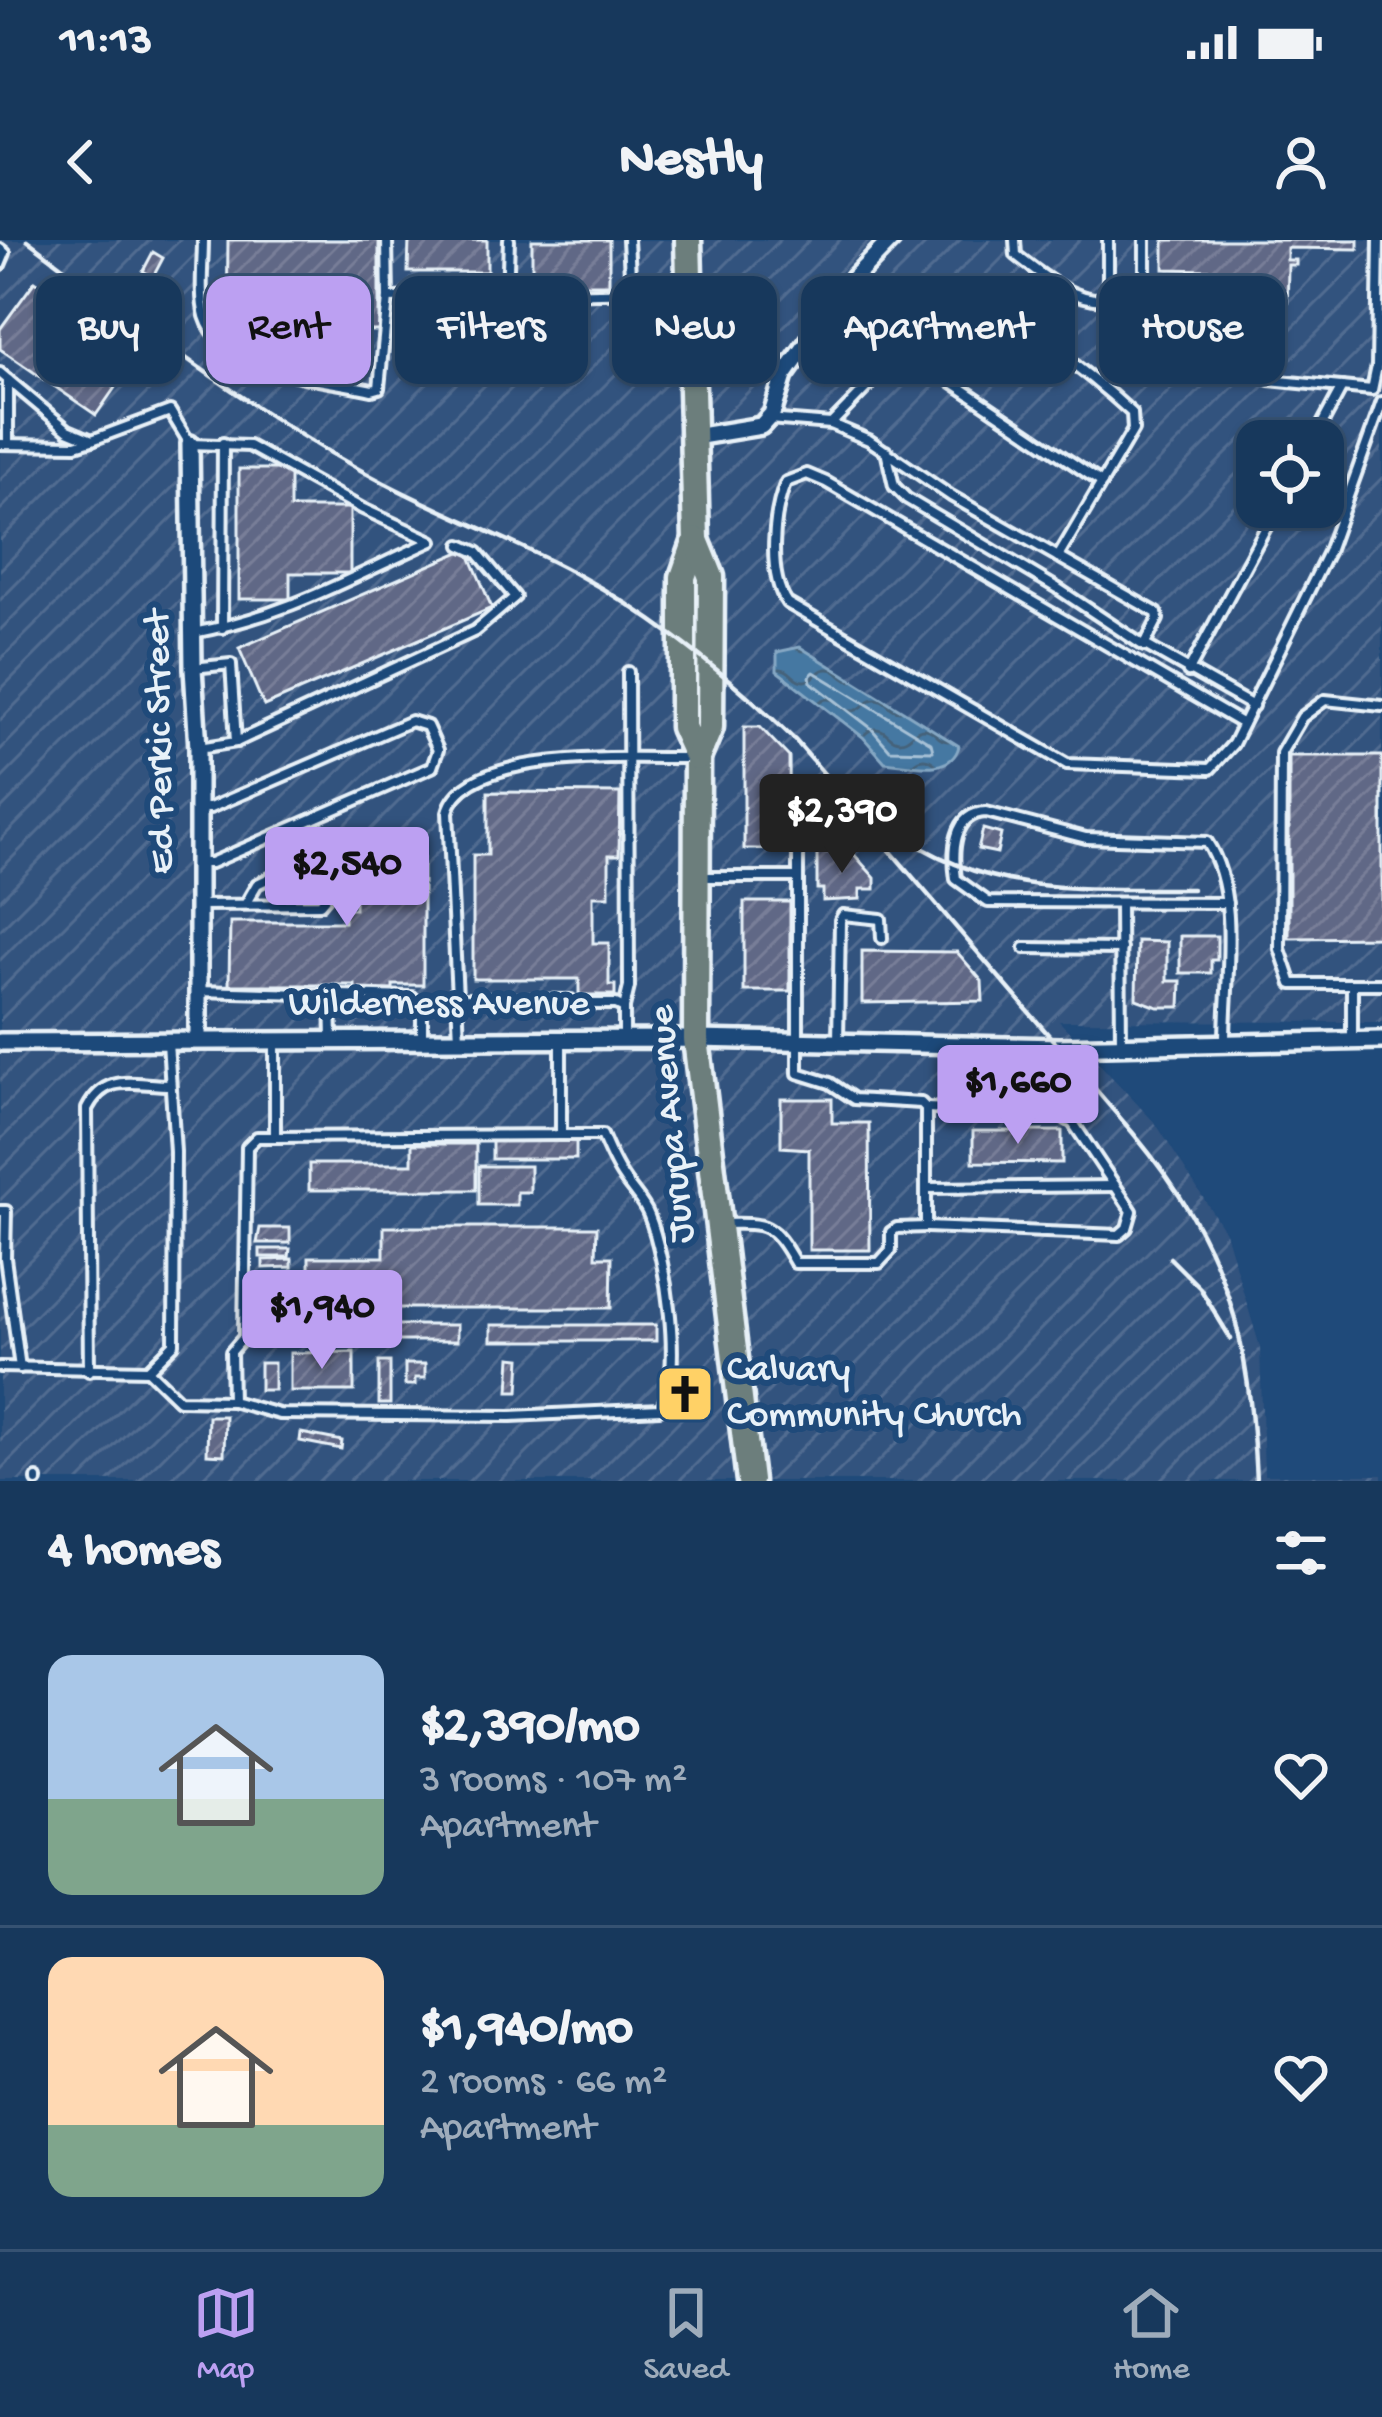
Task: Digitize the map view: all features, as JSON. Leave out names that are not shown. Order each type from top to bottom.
[{"type":"main road","name":"Jurupa Avenue","points":[[688,240],[691,276]]},
{"type":"main road","name":"Jurupa Avenue","points":[[693,384],[696,541],[711,577],[710,727],[697,758],[696,1039],[750,1481]]},
{"type":"street","points":[[694,437],[761,426],[784,376],[854,278],[890,240]]},
{"type":"street","name":"Ed Perkic Street","points":[[190,444],[198,748],[198,1040]]},
{"type":"street","name":"Wilderness Avenue","points":[[0,1042],[696,1039],[1121,1046],[1382,1040]]},
{"type":"lane","points":[[203,240],[204,313],[216,341],[257,364],[372,390],[379,388],[388,298],[387,240]]},
{"type":"lane","points":[[508,276],[509,240]]},
{"type":"lane","points":[[628,240],[630,276]]},
{"type":"lane","points":[[1015,240],[1016,255],[1049,280],[1092,301],[1108,299],[1108,240]]},
{"type":"lane","points":[[1145,240],[1145,276]]},
{"type":"lane","points":[[1285,382],[1372,390],[1377,366],[1379,240]]},
{"type":"lane","points":[[0,249],[5,253],[0,266]]},
{"type":"lane","points":[[388,298],[395,298]]},
{"type":"lane","points":[[1058,557],[1133,430],[1132,412],[1075,366]]},
{"type":"lane","points":[[4,376],[68,430],[92,440]]},
{"type":"lane","points":[[4,376],[4,444],[76,445],[170,411],[190,444],[250,446],[432,541],[302,604],[192,633]]},
{"type":"lane","points":[[831,424],[869,384]]},
{"type":"lane","points":[[955,384],[1102,483]]},
{"type":"lane","points":[[1324,420],[1342,387]]},
{"type":"lane","points":[[1243,724],[826,482],[806,474],[786,482],[778,500],[779,592],[788,603],[1067,764],[1210,770],[1233,744],[1253,706],[1328,553],[1382,402]]},
{"type":"lane","points":[[767,419],[831,424],[886,451],[951,496],[1157,613],[1144,645]]},
{"type":"lane","points":[[222,628],[223,443]]},
{"type":"lane","points":[[886,451],[894,486],[906,499],[1057,588],[1135,643],[1253,706]]},
{"type":"lane","points":[[1188,672],[1266,528]]},
{"type":"lane","points":[[198,748],[236,742],[475,631],[515,597],[477,552],[461,545]]},
{"type":"lane","points":[[193,668],[231,664],[236,742]]},
{"type":"lane","points":[[624,1039],[629,987],[628,672]]},
{"type":"lane","points":[[1382,706],[1324,700],[1302,717],[1281,752],[1280,949],[1292,984],[1382,985]]},
{"type":"lane","points":[[198,808],[210,808],[411,721],[428,726],[437,750],[433,767],[211,863],[198,863]]},
{"type":"lane","points":[[459,1039],[448,812],[455,796],[506,768],[559,760],[697,758]]},
{"type":"lane","points":[[718,1224],[761,1223],[777,1232],[795,1263],[879,1263],[891,1250],[891,1232],[897,1228],[1119,1234],[1127,1228],[1132,1211],[1072,1123],[1058,1114],[926,1108],[921,1103],[854,1099],[830,1083],[798,1073],[798,786]]},
{"type":"lane","points":[[1225,1042],[1227,903],[1218,858],[1207,842],[1086,838],[986,812],[973,812],[962,820],[956,879],[980,899],[1227,903]]},
{"type":"lane","points":[[198,905],[320,904],[326,897],[326,859],[314,857],[257,884],[246,903]]},
{"type":"lane","points":[[697,877],[798,877]]},
{"type":"lane","points":[[1120,902],[1121,1046]]},
{"type":"lane","points":[[838,1042],[840,920],[843,916],[876,916],[881,919],[882,938]]},
{"type":"lane","points":[[1025,948],[1121,949]]},
{"type":"lane","points":[[1352,984],[1352,1040]]},
{"type":"lane","points":[[198,991],[412,997],[422,1015],[422,1039]]},
{"type":"lane","points":[[331,994],[332,1040]]},
{"type":"lane","points":[[456,999],[571,1000]]},
{"type":"lane","points":[[585,1004],[624,1008]]},
{"type":"lane","points":[[561,1039],[561,1135]]},
{"type":"lane","points":[[0,1367],[148,1370],[174,1344],[175,1152],[168,1040]]},
{"type":"lane","points":[[275,1040],[275,1137]]},
{"type":"lane","points":[[89,1371],[87,1108],[106,1084],[170,1085]]},
{"type":"lane","points":[[926,1108],[926,1227]]},
{"type":"lane","points":[[148,1370],[179,1400],[232,1401],[280,1414],[511,1417],[660,1409],[669,1396],[670,1342],[666,1290],[649,1214],[620,1173],[602,1135],[257,1137],[248,1148],[244,1336],[231,1352],[232,1401]]},
{"type":"lane","points":[[926,1188],[1115,1186]]},
{"type":"lane","points":[[0,1211],[5,1211],[5,1258],[20,1368]]},
{"type":"shaded area","points":[[0,240],[1382,240],[1382,1022],[1059,1021],[1156,1124],[1225,1232],[1260,1347],[1264,1475],[1382,1475],[1382,1481],[0,1481]]},
{"type":"water","points":[[800,647],[959,746],[955,756],[928,766],[885,762],[863,737],[777,671],[777,652]]},
{"type":"building","points":[[228,240],[379,240],[379,331],[371,331],[371,276],[228,276]]},
{"type":"building","points":[[409,240],[487,240],[487,272],[408,272]]},
{"type":"building","points":[[532,240],[609,240],[609,284],[588,284],[588,276],[532,276]]},
{"type":"building","points":[[1164,240],[1358,240],[1358,249],[1287,248],[1287,260],[1296,260],[1296,265],[1288,265],[1287,320],[1285,276],[1211,276],[1211,270],[1164,269]]},
{"type":"building","points":[[153,252],[163,258],[154,276],[143,271]]},
{"type":"building","points":[[36,282],[36,374],[0,349],[0,329]]},
{"type":"building","points":[[51,384],[118,384],[96,415]]},
{"type":"building","points":[[239,469],[290,469],[290,508],[350,508],[350,573],[290,573],[290,599],[239,599]]},
{"type":"building","points":[[467,549],[492,608],[264,706],[239,648]]},
{"type":"building","points":[[744,727],[760,727],[789,757],[790,849],[744,849]]},
{"type":"building","points":[[1289,756],[1382,756],[1382,937],[1289,938]]},
{"type":"building","points":[[488,792],[620,793],[619,855],[609,855],[609,896],[593,896],[593,943],[609,943],[609,985],[615,985],[615,995],[579,995],[579,979],[473,979],[473,855],[488,855]]},
{"type":"building","points":[[983,829],[1001,834],[997,853],[978,849]]},
{"type":"building","points":[[356,833],[423,834],[423,985],[393,985],[393,992],[355,992],[355,985],[229,985],[230,922],[344,922],[344,909],[355,909]]},
{"type":"building","points":[[817,852],[852,852],[875,878],[875,889],[860,889],[860,899],[823,901],[823,889],[817,889]]},
{"type":"building","points":[[744,902],[790,902],[790,991],[744,991]]},
{"type":"building","points":[[1180,936],[1217,936],[1217,960],[1211,960],[1211,973],[1180,973]]},
{"type":"building","points":[[1137,941],[1167,942],[1167,981],[1181,981],[1180,1007],[1158,1007],[1136,999]]},
{"type":"building","points":[[862,951],[957,952],[982,981],[983,1001],[862,1003]]},
{"type":"building","points":[[987,1074],[1056,1074],[1056,1100],[987,1100]]},
{"type":"building","points":[[945,1076],[964,1076],[964,1100],[945,1100]]},
{"type":"building","points":[[781,1099],[832,1099],[832,1123],[869,1123],[870,1250],[809,1250],[809,1149],[781,1147]]},
{"type":"building","points":[[973,1131],[1062,1131],[1062,1163],[973,1162]]},
{"type":"building","points":[[492,1141],[576,1141],[576,1159],[492,1159]]},
{"type":"building","points":[[412,1144],[476,1144],[476,1190],[309,1190],[309,1164],[412,1164]]},
{"type":"building","points":[[479,1166],[530,1166],[530,1192],[517,1192],[517,1205],[479,1205]]},
{"type":"building","points":[[384,1227],[597,1227],[596,1257],[612,1257],[611,1308],[309,1308],[309,1257],[384,1257]]},
{"type":"building","points":[[260,1228],[290,1228],[290,1243],[257,1243]]},
{"type":"building","points":[[260,1249],[290,1249],[289,1257],[260,1257]]},
{"type":"building","points":[[292,1259],[292,1267],[263,1268],[263,1260]]},
{"type":"building","points":[[249,1281],[288,1282],[287,1291],[249,1291]]},
{"type":"building","points":[[252,1313],[287,1314],[287,1321],[252,1320]]},
{"type":"building","points":[[252,1325],[287,1326],[287,1333],[252,1332]]},
{"type":"building","points":[[307,1325],[457,1325],[457,1341],[307,1341]]},
{"type":"building","points":[[491,1325],[656,1325],[656,1341],[491,1341]]},
{"type":"building","points":[[354,1352],[354,1391],[290,1391],[290,1353]]},
{"type":"building","points":[[511,1357],[521,1358],[519,1391],[509,1391]]},
{"type":"building","points":[[379,1362],[390,1362],[390,1404],[379,1404]]},
{"type":"building","points":[[260,1363],[274,1363],[274,1390],[260,1390]]},
{"type":"building","points":[[405,1364],[425,1364],[425,1378],[405,1385]]},
{"type":"building","points":[[208,1416],[225,1416],[224,1455],[207,1454]]},
{"type":"building","points":[[301,1433],[342,1441],[341,1449],[300,1441]]},
{"type":"railway","points":[[27,240],[191,362],[320,446],[390,486],[552,561],[637,610],[719,671],[795,740],[1133,1133],[1192,1216],[1228,1295],[1239,1337],[1256,1481]]},
{"type":"railway","points":[[874,815],[912,842],[987,875],[1064,887],[1192,889]]},
{"type":"railway","points":[[1170,1258],[1200,1288],[1231,1339]]},
{"type":"place","name":"Calvary Community Church","points":[[685,1394]]}]
